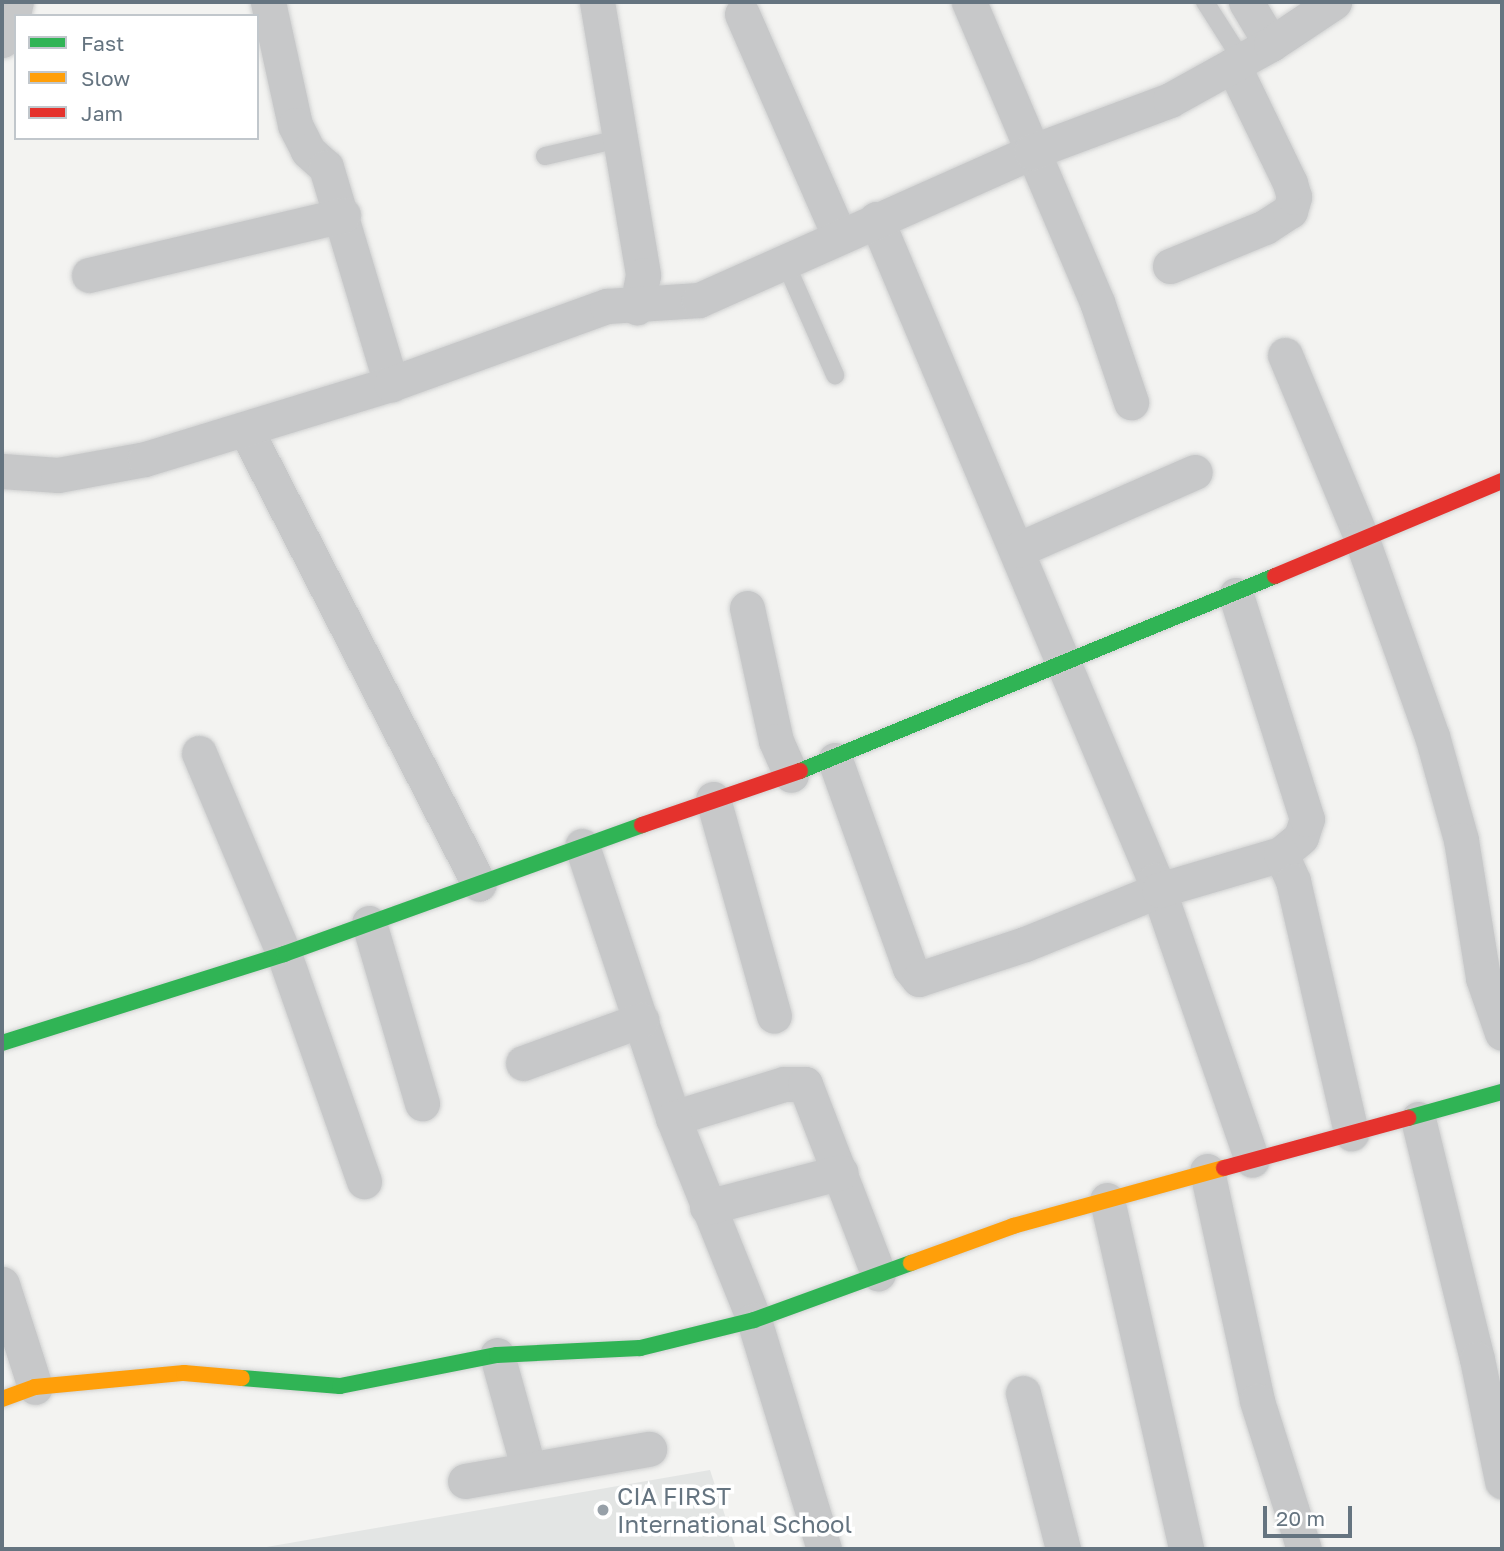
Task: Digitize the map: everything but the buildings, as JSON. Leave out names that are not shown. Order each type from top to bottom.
[{"type":"street","points":[[2,40],[8,36],[16,2]]},
{"type":"street","points":[[268,2],[295,125],[308,151],[326,167],[343,215],[391,384]]},
{"type":"street","points":[[597,2],[623,138],[643,275],[637,307]]},
{"type":"street","points":[[969,2],[1097,302],[1131,402]]},
{"type":"street","points":[[1170,266],[1265,227],[1290,211],[1294,197],[1248,56],[1246,2]]},
{"type":"street","points":[[2,471],[58,475],[85,472],[246,430],[391,384],[607,306],[637,307],[699,300],[839,235],[1031,152],[1170,100],[1248,56],[1334,2]]},
{"type":"street","points":[[742,14],[839,235]]},
{"type":"street","points":[[89,275],[343,215]]},
{"type":"street","points":[[876,219],[1017,550],[1052,644],[1067,667],[1159,890],[1252,1160]]},
{"type":"street","points":[[1284,355],[1360,537],[1433,736],[1461,840],[1483,978],[1502,1032]]},
{"type":"street","points":[[246,430],[479,884]]},
{"type":"street","points":[[1017,550],[1195,472]]},
{"type":"street","points":[[2,1043],[284,954],[713,799],[835,760],[1067,667],[1236,595],[1360,537],[1502,481]]},
{"type":"street","points":[[835,760],[910,968],[919,979],[1025,944],[1159,890],[1281,854],[1301,837],[1307,819],[1236,595]]},
{"type":"street","points":[[747,608],[775,741],[791,775]]},
{"type":"street","points":[[199,753],[284,954],[364,1181]]},
{"type":"street","points":[[713,799],[774,1016]]},
{"type":"street","points":[[582,846],[673,1118],[754,1320],[824,1549]]},
{"type":"street","points":[[1281,854],[1293,881],[1351,1133]]},
{"type":"street","points":[[369,923],[422,1103]]},
{"type":"street","points":[[523,1063],[641,1020]]},
{"type":"street","points":[[673,1118],[784,1084],[805,1084],[878,1273]]},
{"type":"street","points":[[2,1399],[35,1387],[184,1373],[340,1386],[498,1355],[640,1348],[754,1320],[1013,1226],[1207,1171],[1351,1133],[1418,1119],[1502,1093]]},
{"type":"street","points":[[1418,1119],[1478,1359],[1502,1481]]},
{"type":"street","points":[[1207,1171],[1257,1401],[1304,1549]]},
{"type":"street","points":[[707,1207],[841,1172]]},
{"type":"street","points":[[1107,1200],[1186,1549]]},
{"type":"street","points":[[2,1284],[35,1387]]},
{"type":"street","points":[[498,1355],[529,1470]]},
{"type":"street","points":[[1023,1393],[1063,1549]]},
{"type":"street","points":[[465,1481],[649,1449]]},
{"type":"lane","points":[[1205,2],[1248,56]]},
{"type":"lane","points":[[545,156],[623,138]]},
{"type":"lane","points":[[785,262],[835,375]]},
{"type":"shaded area","name":"CIA FIRST International School","points":[[710,1470],[736,1549],[255,1549]]},
{"type":"traffic: fast","points":[[800,771],[1275,576]]},
{"type":"traffic: fast","points":[[2,1043],[284,954],[642,825]]},
{"type":"traffic: fast","points":[[1408,1118],[1502,1092]]},
{"type":"traffic: fast","points":[[242,1378],[340,1386],[497,1355],[640,1348],[754,1320],[911,1263]]},
{"type":"traffic: slow","points":[[911,1263],[1013,1226],[1224,1168]]},
{"type":"traffic: slow","points":[[2,1399],[35,1387],[184,1373],[242,1378]]},
{"type":"traffic: jam","points":[[1275,576],[1502,481]]},
{"type":"traffic: jam","points":[[642,825],[800,771]]},
{"type":"traffic: jam","points":[[1224,1168],[1408,1118]]},
{"type":"place","name":"CIA FIRST International School","points":[[603,1510]]}]
